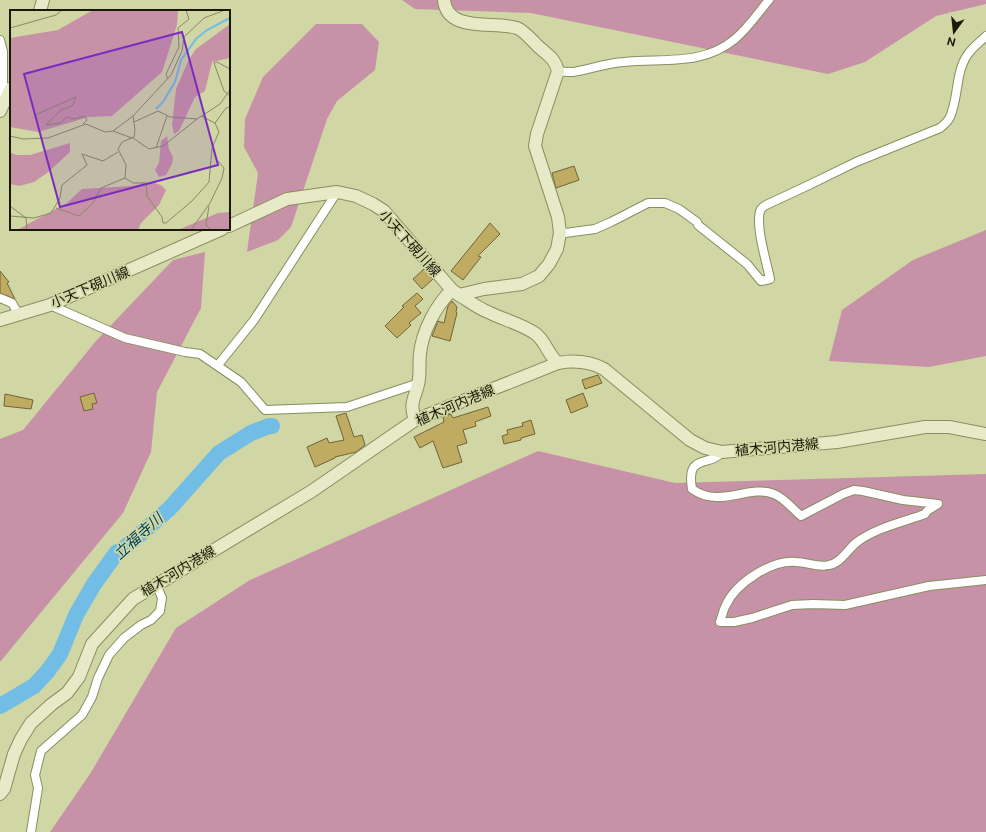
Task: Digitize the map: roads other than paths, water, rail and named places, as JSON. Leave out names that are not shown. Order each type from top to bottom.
[{"type":"main road","points":[[40,10],[43,0]]},
{"type":"main road","points":[[444,0],[444,7],[449,16],[462,22],[507,26],[519,29],[556,63],[558,71],[537,134],[535,146],[558,217],[560,233],[557,249],[549,264],[539,276],[522,284],[456,292]]},
{"type":"main road","points":[[1,109],[10,90]]},
{"type":"main road","name":"小天下硯川線","points":[[230,226],[287,199],[337,192],[356,196],[384,211],[456,292],[447,295],[434,314],[424,334],[420,354],[419,380],[412,403],[412,413],[415,420]]},
{"type":"main road","name":"小天下硯川線","points":[[0,320],[50,305],[220,230]]},
{"type":"main road","points":[[456,292],[488,312],[536,334],[542,340],[552,358],[558,363]]},
{"type":"main road","name":"植木河内港線","points":[[0,794],[4,789],[14,754],[31,723],[67,693],[79,677],[92,644],[133,599],[312,491],[415,420],[558,363],[578,361],[595,364],[604,369],[690,440],[705,448],[722,452],[836,442],[925,427],[949,427],[986,434]]},
{"type":"street","points":[[558,71],[573,72],[596,66],[624,62],[673,60],[703,56],[718,50],[734,40],[769,0]]},
{"type":"street","points":[[560,233],[595,228],[611,222],[648,203],[665,203],[679,209],[697,222],[698,225],[747,264],[761,281],[770,279],[761,237],[759,221],[761,208],[856,162],[940,128],[950,118],[955,103],[957,86],[963,63],[968,53],[986,36]]},
{"type":"street","points":[[0,40],[3,51],[1,109]]},
{"type":"street","points":[[218,365],[254,320],[337,192]]},
{"type":"street","points":[[0,298],[12,303],[20,315]]},
{"type":"street","points":[[50,305],[125,338],[200,354],[218,365],[246,386],[261,407],[265,410],[347,407],[413,385],[418,385]]},
{"type":"street","points":[[722,452],[719,455],[698,463],[694,467],[691,479],[692,489],[700,495],[717,498],[765,491],[776,494],[801,516],[843,494],[854,490],[903,500],[938,504],[926,511],[925,514],[878,531],[858,541],[837,562],[829,566],[795,562],[781,564],[759,572],[738,588],[726,604],[720,622],[734,622],[752,618],[792,605],[845,605],[929,586],[986,580]]},
{"type":"street","points":[[30,832],[38,788],[35,775],[41,752],[82,715],[92,697],[98,678],[109,655],[124,638],[141,625],[151,620],[160,611],[162,598],[156,584]]},
{"type":"waterway","name":"立福寺川","points":[[0,706],[34,686],[47,672],[60,654],[76,615],[94,584],[117,552],[121,551],[170,508],[219,453],[251,433],[272,426]]}]
